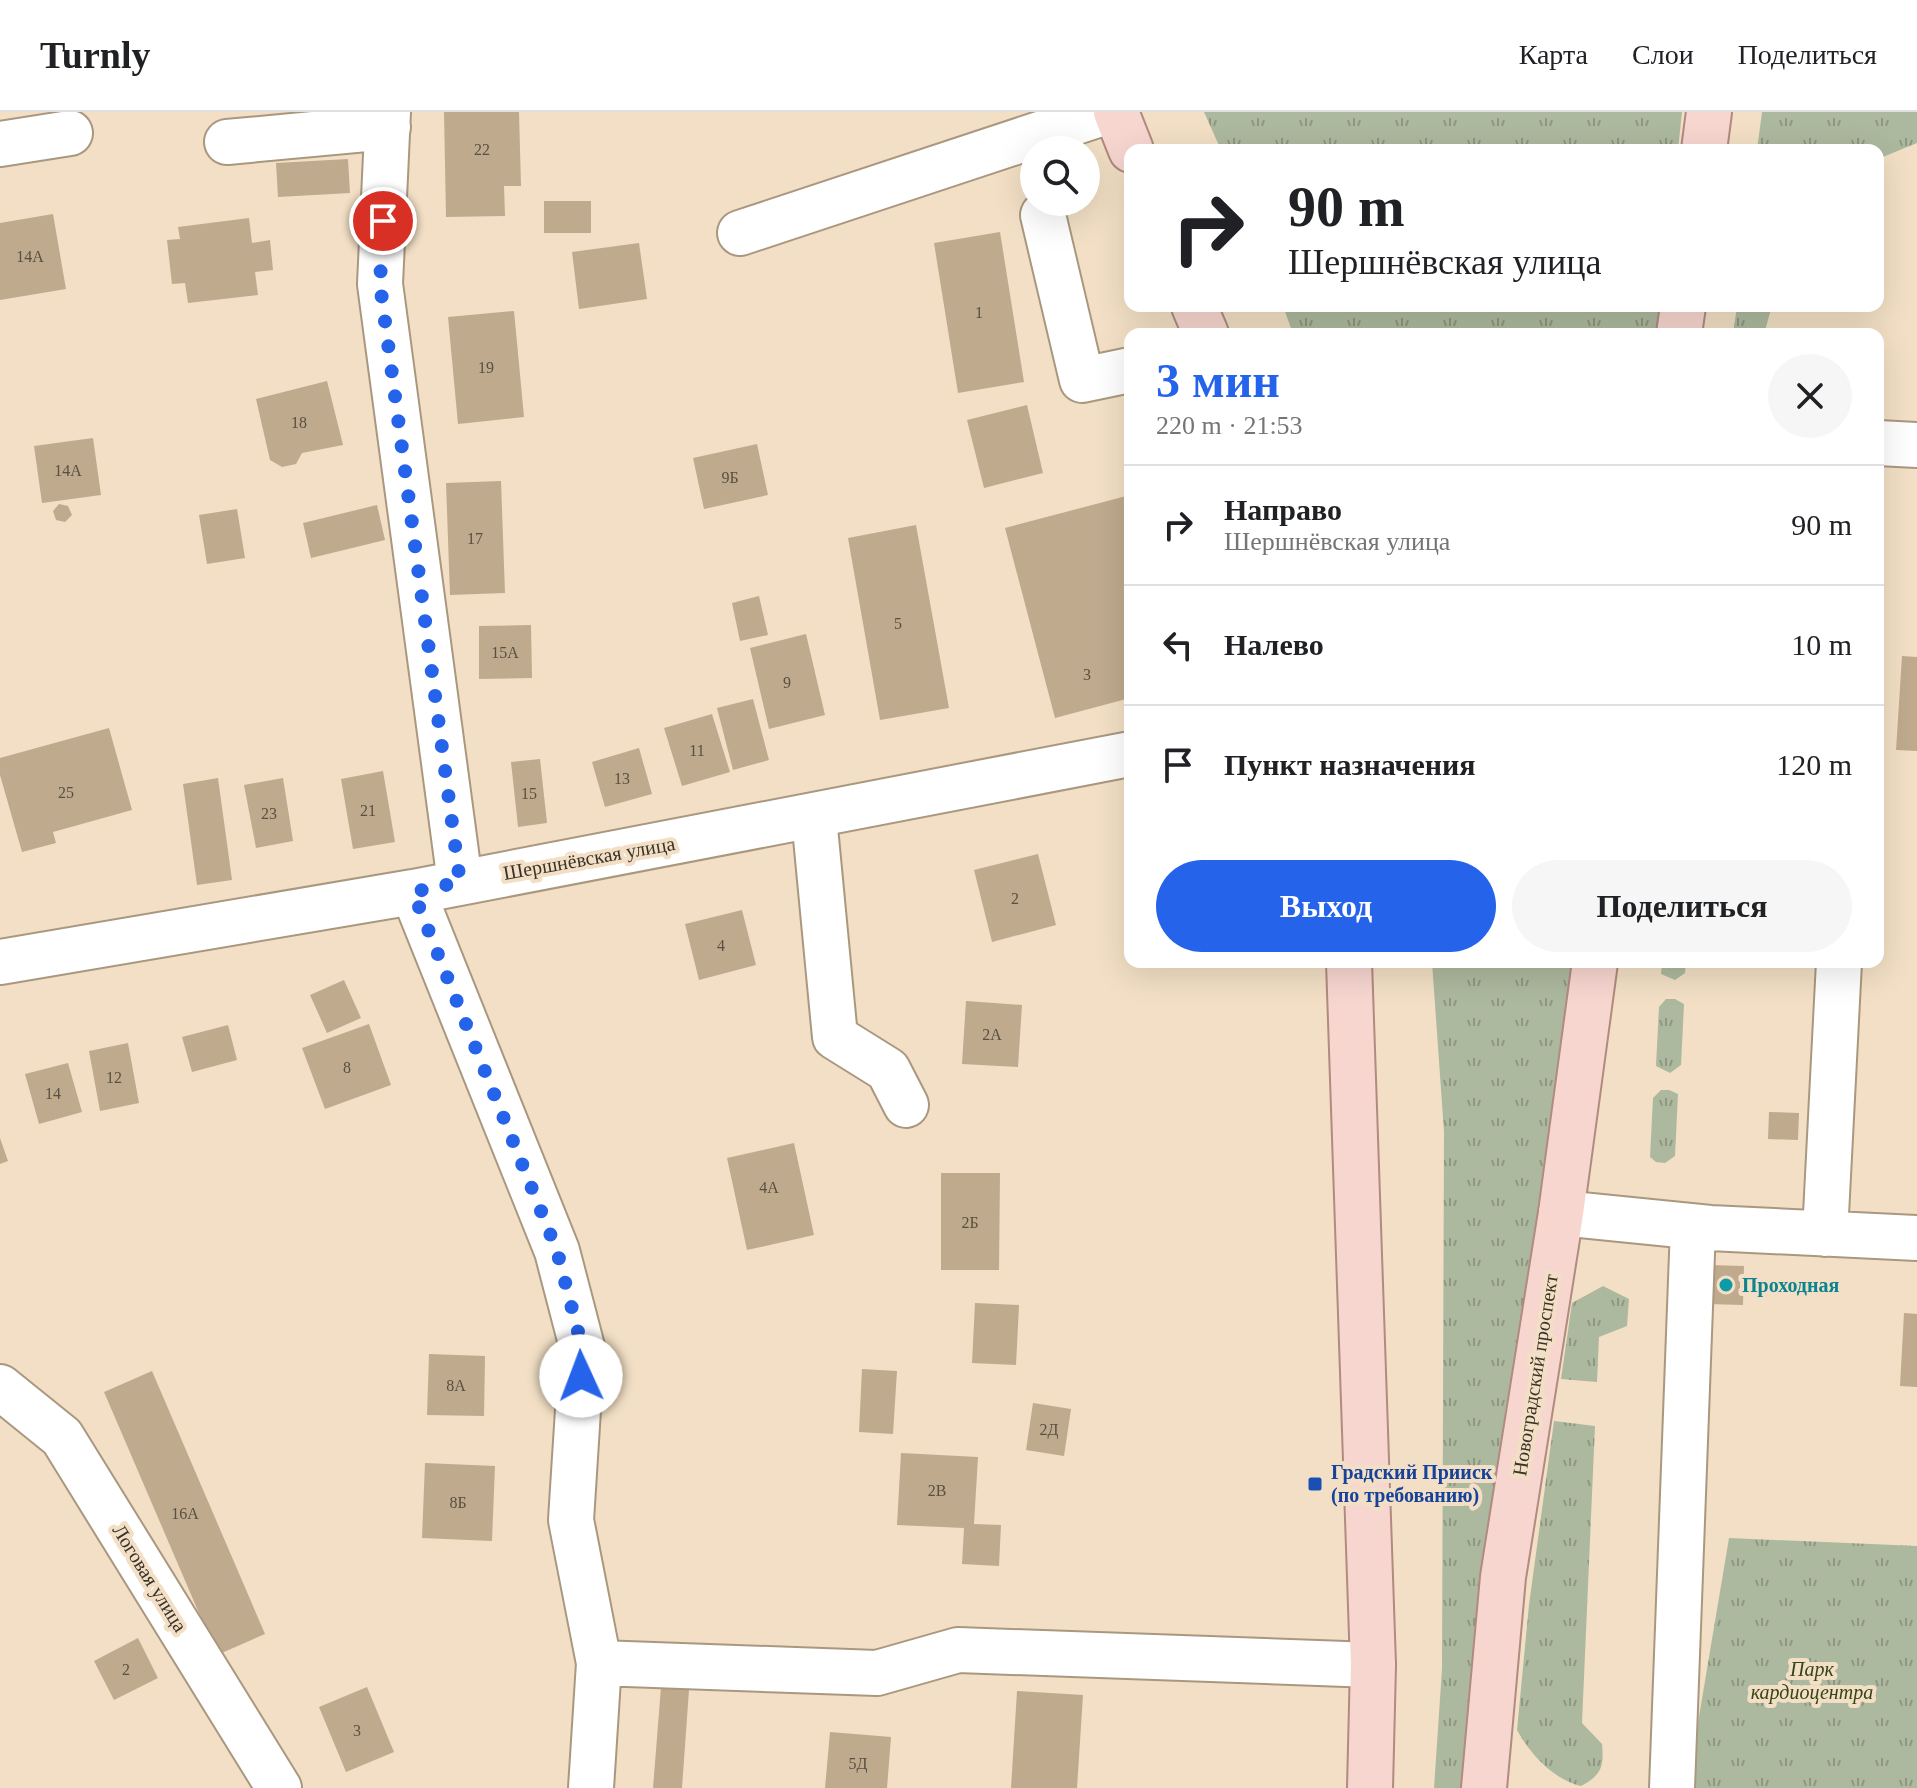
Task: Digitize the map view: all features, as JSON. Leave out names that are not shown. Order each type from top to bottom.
[{"type":"main road","points":[[1116,112],[1129,144]]},
{"type":"main road","points":[[1705,144],[1709,112]]},
{"type":"main road","points":[[1349,968],[1373,1665],[1370,1788]]},
{"type":"main road","name":"Новоградский проспект","points":[[1484,1788],[1503,1577],[1561,1213],[1594,968]]},
{"type":"street","points":[[740,233],[1106,112]]},
{"type":"street","points":[[227,142],[388,120],[380,284],[460,882]]},
{"type":"street","points":[[0,144],[70,133]]},
{"type":"street","points":[[1043,216],[1082,380],[1124,371]]},
{"type":"street","points":[[1884,443],[1917,445]]},
{"type":"street","name":"Шершнёвская улица","points":[[0,962],[413,892],[1124,755]]},
{"type":"street","points":[[814,817],[835,1037],[888,1070],[906,1105]]},
{"type":"street","points":[[413,892],[557,1251],[582,1347],[571,1520],[599,1663],[591,1788]]},
{"type":"street","points":[[1825,1234],[1839,968]]},
{"type":"street","points":[[1561,1213],[1693,1227],[1917,1238]]},
{"type":"street","points":[[1672,1788],[1693,1227]]},
{"type":"street","name":"Логовая улица","points":[[0,1387],[62,1437],[279,1788]]},
{"type":"street","points":[[599,1663],[877,1673],[958,1650],[1373,1665]]},
{"type":"green space","points":[[1204,112],[1682,112],[1679,144],[1218,144]]},
{"type":"green space","points":[[1762,112],[1917,112],[1917,143],[1884,157],[1884,144],[1758,144]]},
{"type":"green space","points":[[1285,312],[1660,312],[1659,328],[1291,328]]},
{"type":"green space","points":[[1736,312],[1770,312],[1766,328],[1734,328]]},
{"type":"green space","points":[[1432,968],[1579,968],[1469,1788],[1434,1788],[1442,1669],[1444,1132]]},
{"type":"green space","points":[[1662,968],[1685,968],[1685,973],[1675,980],[1661,974]]},
{"type":"green space","points":[[1666,999],[1675,999],[1684,1004],[1681,1065],[1670,1073],[1656,1066],[1659,1007]]},
{"type":"green space","points":[[1661,1090],[1678,1094],[1675,1156],[1665,1163],[1656,1162],[1650,1157],[1653,1098]]},
{"type":"green space","points":[[1603,1286],[1629,1299],[1627,1326],[1599,1337],[1597,1382],[1561,1379],[1572,1303]]},
{"type":"green space","points":[[1554,1421],[1595,1426],[1582,1723],[1602,1744],[1603,1758],[1597,1774],[1581,1786],[1561,1778],[1544,1765],[1517,1730],[1529,1605]]},
{"type":"green space","name":"Парк кардиоцентра","points":[[1729,1538],[1917,1546],[1917,1788],[1687,1788]]},
{"type":"building","points":[[444,112],[519,112],[521,186],[504,186],[505,216],[446,217]]},
{"type":"building","points":[[348,159],[350,193],[278,197],[276,163]]},
{"type":"building","points":[[544,201],[591,201],[591,233],[544,233]]},
{"type":"building","points":[[53,214],[66,289],[0,300],[0,223]]},
{"type":"building","points":[[249,218],[252,243],[270,240],[273,270],[255,272],[258,295],[188,303],[185,283],[172,284],[167,240],[180,239],[178,227]]},
{"type":"building","points":[[1000,232],[1024,382],[958,393],[934,243]]},
{"type":"building","points":[[639,243],[647,299],[579,309],[572,252]]},
{"type":"building","points":[[514,311],[524,417],[458,424],[448,317]]},
{"type":"building","points":[[327,381],[343,445],[302,453],[296,464],[282,467],[270,460],[256,399]]},
{"type":"building","points":[[1027,405],[1043,473],[984,488],[967,420]]},
{"type":"building","points":[[93,438],[101,495],[42,503],[34,446]]},
{"type":"building","points":[[757,444],[768,495],[704,509],[693,458]]},
{"type":"building","points":[[501,481],[505,593],[450,595],[446,483]]},
{"type":"building","points":[[1124,497],[1124,700],[1055,718],[1005,528]]},
{"type":"building","points":[[59,504],[68,506],[72,515],[65,522],[56,520],[53,511]]},
{"type":"building","points":[[377,505],[385,540],[311,558],[303,523]]},
{"type":"building","points":[[237,509],[245,558],[207,564],[199,515]]},
{"type":"building","points":[[916,525],[949,708],[880,720],[848,538]]},
{"type":"building","points":[[759,596],[768,635],[740,641],[732,603]]},
{"type":"building","points":[[531,625],[532,678],[479,679],[479,626]]},
{"type":"building","points":[[806,634],[825,715],[769,729],[750,648]]},
{"type":"building","points":[[1902,656],[1917,657],[1917,751],[1896,750]]},
{"type":"building","points":[[753,699],[769,760],[733,770],[717,708]]},
{"type":"building","points":[[712,714],[730,772],[682,786],[664,728]]},
{"type":"building","points":[[109,728],[132,810],[53,832],[56,843],[22,852],[0,775],[0,758]]},
{"type":"building","points":[[639,748],[652,794],[605,807],[592,762]]},
{"type":"building","points":[[540,759],[547,823],[518,827],[511,762]]},
{"type":"building","points":[[383,771],[395,842],[353,849],[341,779]]},
{"type":"building","points":[[218,778],[232,880],[197,885],[183,784]]},
{"type":"building","points":[[283,778],[293,841],[256,848],[244,785]]},
{"type":"building","points":[[1038,854],[1056,925],[992,942],[974,870]]},
{"type":"building","points":[[742,910],[756,965],[699,980],[685,924]]},
{"type":"building","points":[[344,980],[361,1018],[327,1033],[310,995]]},
{"type":"building","points":[[966,1001],[1022,1005],[1018,1067],[962,1064]]},
{"type":"building","points":[[369,1024],[391,1085],[325,1109],[302,1048]]},
{"type":"building","points":[[228,1025],[237,1060],[192,1072],[182,1037]]},
{"type":"building","points":[[128,1043],[139,1103],[100,1111],[89,1051]]},
{"type":"building","points":[[68,1063],[82,1112],[39,1124],[25,1074]]},
{"type":"building","points":[[1769,1112],[1799,1113],[1798,1140],[1768,1139]]},
{"type":"building","points":[[0,1138],[8,1161],[0,1164]]},
{"type":"building","points":[[794,1143],[814,1235],[747,1250],[727,1158]]},
{"type":"building","points":[[941,1173],[1000,1173],[999,1270],[941,1270]]},
{"type":"building","name":"Проходная","points":[[1709,1265],[1744,1266],[1743,1305],[1707,1304]]},
{"type":"building","points":[[975,1303],[1019,1305],[1016,1365],[972,1363]]},
{"type":"building","points":[[1904,1313],[1917,1314],[1917,1387],[1900,1386]]},
{"type":"building","points":[[429,1354],[485,1356],[484,1416],[427,1415]]},
{"type":"building","points":[[862,1369],[897,1371],[893,1434],[859,1432]]},
{"type":"building","points":[[152,1371],[265,1634],[217,1655],[104,1392]]},
{"type":"building","points":[[1033,1403],[1071,1409],[1064,1456],[1026,1450]]},
{"type":"building","points":[[901,1453],[978,1457],[974,1524],[1001,1525],[999,1566],[962,1564],[964,1528],[897,1525]]},
{"type":"building","points":[[425,1463],[495,1466],[492,1541],[422,1538]]},
{"type":"building","points":[[138,1638],[158,1678],[114,1700],[94,1661]]},
{"type":"building","points":[[367,1687],[394,1752],[346,1772],[319,1707]]},
{"type":"building","points":[[661,1687],[689,1690],[682,1788],[653,1788]]},
{"type":"building","points":[[1017,1691],[1083,1695],[1077,1788],[1011,1788]]},
{"type":"building","points":[[830,1732],[891,1737],[887,1788],[825,1788]]},
{"type":"place","name":"Проходная","points":[[1726,1285]]},
{"type":"place","name":"Градский Прииск (по требованию)","points":[[1315,1484]]},
{"type":"route","points":[[383,221],[380,284],[460,882],[413,892],[557,1251],[582,1347],[581,1376]]}]
